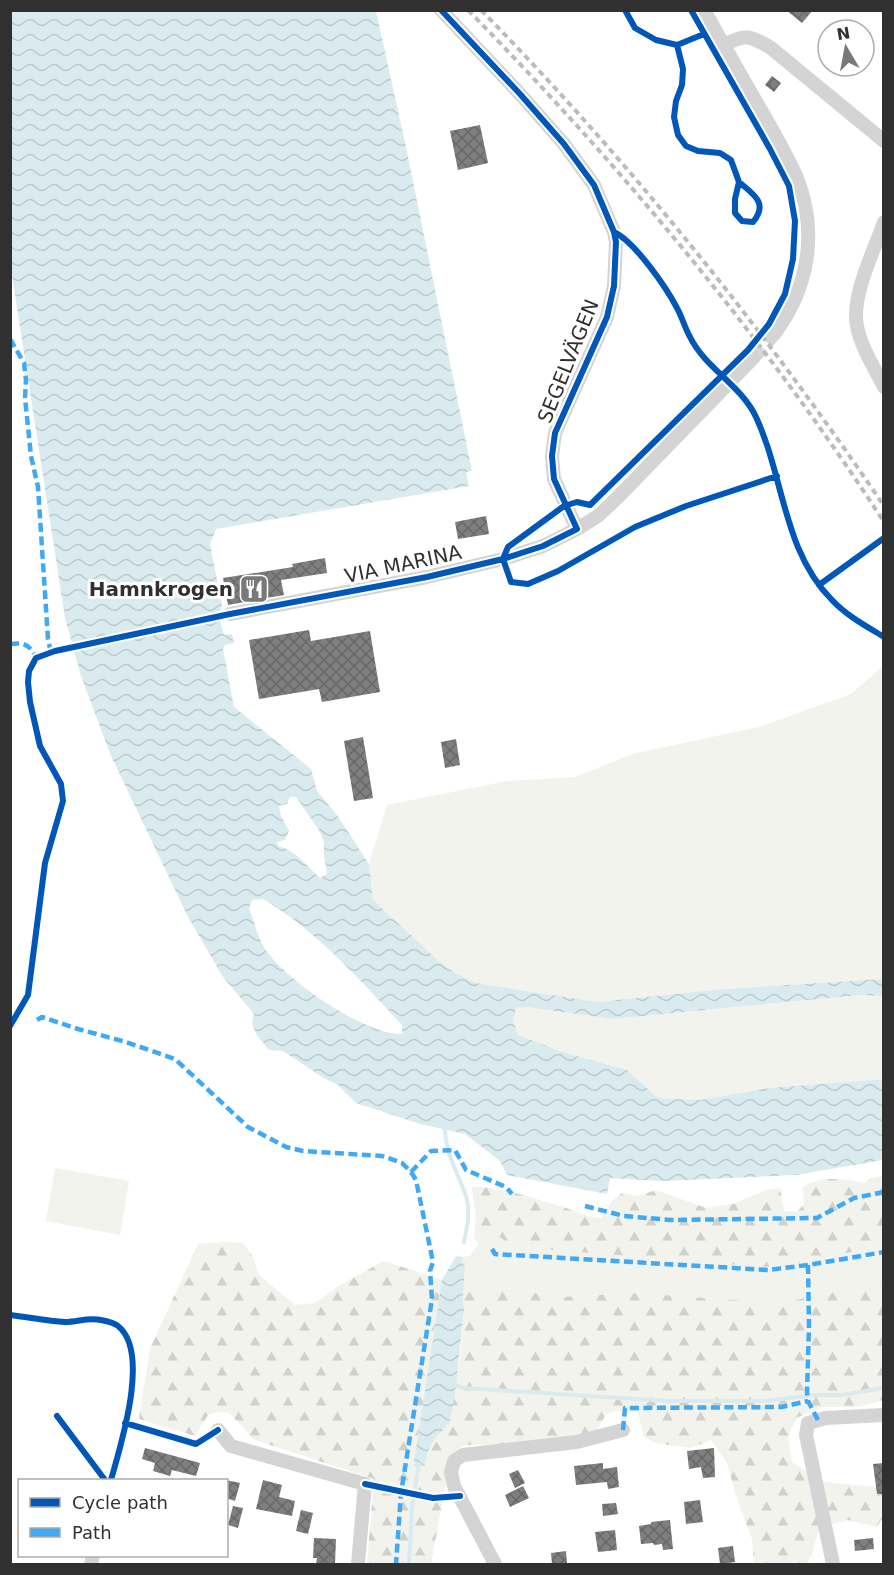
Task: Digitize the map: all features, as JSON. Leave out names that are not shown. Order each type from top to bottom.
[{"type":"street","name":"SEGELVÄGEN","points":[[441,10],[564,144],[594,185],[614,232],[616,242],[614,286],[607,317],[555,433],[552,456],[554,479],[577,529]]},
{"type":"street","points":[[704,10],[783,149],[797,179],[808,216],[808,259],[798,293],[787,317],[776,333]]},
{"type":"street","points":[[724,45],[739,37],[753,37],[771,48],[884,141]]},
{"type":"street","points":[[884,222],[861,285],[855,316],[857,329],[884,387]]},
{"type":"street","name":"VIA MARINA","points":[[230,614],[427,578],[543,546],[598,516],[753,357]]},
{"type":"street","points":[[833,1564],[806,1435],[808,1423],[826,1418],[884,1415]]},
{"type":"street","points":[[218,1430],[231,1446],[365,1484],[358,1564]]},
{"type":"street","points":[[495,1564],[454,1486],[451,1472],[454,1461],[463,1455],[577,1442],[623,1430]]},
{"type":"green space","points":[[883,666],[883,979],[723,989],[597,1002],[476,983],[455,973],[439,961],[373,900],[369,864],[387,805],[508,781],[576,777],[632,754],[759,727],[851,694]]},
{"type":"green space","points":[[860,995],[883,996],[883,1079],[769,1088],[700,1100],[658,1098],[627,1070],[562,1052],[517,1035],[513,1021],[516,1008],[526,1007],[613,1019]]},
{"type":"green space","points":[[55,1168],[129,1181],[120,1235],[46,1221]]},
{"type":"green space","points":[[883,1176],[883,1245],[802,1263],[764,1267],[531,1248],[507,1242],[495,1234],[490,1242],[479,1244],[474,1238],[476,1218],[472,1187],[506,1191],[602,1218],[612,1201],[622,1193],[638,1196],[656,1190],[706,1208],[733,1204],[767,1190],[780,1188],[784,1211],[797,1212],[804,1204],[803,1187],[810,1183],[833,1179],[864,1183],[872,1178]]},
{"type":"green space","points":[[495,1234],[507,1242],[531,1248],[677,1260],[802,1263],[883,1245],[883,1285],[859,1287],[781,1303],[632,1293],[561,1297],[506,1288],[481,1294],[463,1287],[465,1267],[462,1262],[463,1257],[470,1256],[479,1244],[490,1242]]},
{"type":"green space","points":[[243,1243],[253,1257],[259,1275],[295,1305],[315,1303],[340,1285],[384,1261],[442,1280],[414,1461],[418,1466],[425,1463],[435,1437],[450,1421],[460,1357],[464,1311],[463,1287],[481,1294],[506,1288],[561,1297],[632,1293],[781,1303],[859,1287],[883,1285],[883,1400],[859,1407],[823,1407],[796,1418],[788,1437],[792,1462],[825,1482],[883,1488],[883,1517],[877,1527],[848,1520],[819,1528],[807,1564],[754,1564],[752,1539],[727,1463],[711,1440],[691,1448],[656,1443],[644,1437],[638,1412],[616,1411],[606,1414],[596,1433],[538,1444],[465,1445],[451,1454],[431,1564],[367,1564],[374,1479],[252,1439],[229,1413],[217,1412],[208,1415],[195,1436],[139,1419],[150,1349],[198,1244]]},
{"type":"water","points":[[10,11],[376,11],[472,471],[466,472],[469,486],[216,529],[210,544],[222,605],[220,616],[222,627],[224,635],[232,634],[234,643],[225,645],[223,649],[234,707],[311,769],[317,791],[337,815],[369,864],[373,900],[439,961],[455,973],[476,983],[597,1002],[723,989],[883,979],[883,996],[860,995],[613,1019],[526,1007],[516,1008],[513,1021],[518,1035],[562,1052],[627,1070],[658,1098],[700,1100],[769,1088],[883,1079],[883,1160],[796,1175],[661,1181],[610,1178],[607,1194],[507,1175],[500,1161],[465,1134],[420,1124],[356,1103],[338,1085],[283,1051],[269,1050],[254,1029],[254,1014],[223,977],[188,917],[111,756],[81,676],[65,618],[11,269]],"holes":[[[290,797],[296,797],[319,830],[324,842],[327,874],[320,878],[296,855],[279,846],[277,842],[285,840],[289,831],[281,816],[279,806],[287,804]],[[263,899],[302,926],[337,957],[402,1025],[402,1034],[386,1032],[347,1016],[288,974],[264,947],[257,933],[249,908],[252,900]]]},
{"type":"water","points":[[456,1256],[463,1257],[462,1262],[465,1267],[464,1310],[455,1394],[450,1421],[435,1438],[425,1463],[418,1467],[414,1461],[442,1280]]},
{"type":"building","points":[[786,10],[813,10],[802,23]]},
{"type":"building","points":[[772,76],[781,83],[774,92],[765,85]]},
{"type":"building","points":[[480,125],[488,163],[458,170],[450,131]]},
{"type":"building","points":[[486,516],[489,534],[458,539],[455,522]]},
{"type":"building","name":"Hamnkrogen","points":[[325,558],[327,573],[281,580],[284,595],[228,605],[223,578],[293,567],[292,564]]},
{"type":"building","points":[[309,630],[311,641],[370,631],[380,692],[322,702],[319,689],[259,699],[249,640]]},
{"type":"building","points":[[363,737],[373,798],[354,801],[344,741]]},
{"type":"building","points":[[456,739],[460,765],[445,768],[441,742]]},
{"type":"building","points":[[145,1448],[200,1463],[196,1476],[172,1470],[170,1476],[153,1471],[155,1463],[142,1459]]},
{"type":"building","points":[[714,1448],[715,1477],[703,1478],[701,1467],[689,1469],[687,1451]]},
{"type":"building","points":[[603,1463],[603,1469],[617,1467],[619,1487],[608,1489],[607,1482],[576,1485],[574,1466]]},
{"type":"building","points":[[884,1463],[884,1494],[877,1494],[873,1464]]},
{"type":"building","points":[[518,1470],[525,1483],[515,1488],[509,1474]]},
{"type":"building","points":[[228,1480],[240,1483],[235,1501],[228,1499]]},
{"type":"building","points":[[263,1480],[282,1485],[279,1497],[295,1501],[292,1516],[256,1509]]},
{"type":"building","points":[[523,1486],[529,1498],[510,1507],[505,1495]]},
{"type":"building","points":[[700,1500],[703,1522],[686,1524],[684,1502]]},
{"type":"building","points":[[616,1503],[618,1514],[603,1516],[602,1504]]},
{"type":"building","points":[[233,1506],[243,1508],[238,1528],[228,1525]]},
{"type":"building","points":[[301,1510],[313,1513],[308,1534],[296,1531]]},
{"type":"building","points":[[670,1520],[673,1549],[663,1550],[662,1544],[641,1544],[639,1526]]},
{"type":"building","points":[[615,1530],[617,1550],[598,1552],[595,1532]]},
{"type":"building","points":[[314,1538],[336,1539],[335,1564],[316,1564],[317,1558],[313,1558]]},
{"type":"building","points":[[873,1538],[874,1549],[855,1551],[854,1540]]},
{"type":"building","points":[[733,1546],[735,1562],[720,1564],[718,1548]]},
{"type":"building","points":[[566,1551],[567,1564],[552,1564],[551,1553]]},
{"type":"waterway","points":[[445,1130],[450,1156],[467,1202],[468,1219],[464,1242]]},
{"type":"waterway","points":[[451,1384],[464,1388],[668,1401],[765,1401],[814,1395],[842,1395],[884,1388]]},
{"type":"waterway","points":[[409,1564],[412,1507],[419,1464]]},
{"type":"tunnel","points":[[753,358],[775,333]]},
{"type":"railway","points":[[468,10],[581,130],[689,256],[790,386],[884,522]]},
{"type":"railway","points":[[481,10],[590,127],[694,249],[792,375],[884,506]]},
{"type":"marked path","points":[[10,339],[24,363],[31,456],[38,487],[48,639],[51,653]]},
{"type":"marked path","points":[[10,644],[26,645],[36,658]]},
{"type":"marked path","points":[[37,1020],[42,1017],[175,1059],[248,1127],[286,1147],[303,1151],[382,1156],[402,1163],[411,1172],[416,1180],[433,1262],[430,1271],[432,1299],[401,1493],[396,1564]]},
{"type":"marked path","points":[[411,1172],[431,1151],[455,1150],[466,1170],[506,1187],[512,1194]]},
{"type":"marked path","points":[[585,1206],[624,1216],[671,1220],[817,1218],[854,1198],[884,1192]]},
{"type":"marked path","points":[[492,1249],[495,1254],[768,1270],[884,1252]]},
{"type":"marked path","points":[[808,1265],[807,1392],[808,1401],[818,1420]]},
{"type":"marked path","points":[[623,1430],[625,1408],[782,1407],[808,1401]]},
{"type":"cycle path","points":[[10,1026],[28,995],[45,863],[63,801],[61,784],[40,746],[30,702],[29,671],[36,658],[55,651],[230,614],[427,577],[503,559],[543,546],[577,529],[554,479],[552,456],[555,433],[607,317],[614,286],[616,242],[614,232],[594,185],[564,144],[441,10]]},
{"type":"cycle path","points":[[625,10],[635,28],[656,40],[677,45],[704,34]]},
{"type":"cycle path","points":[[691,10],[789,186],[795,221],[793,259],[785,294],[769,324],[748,350],[590,505],[577,502],[564,506],[508,547],[503,559],[511,582],[528,584],[558,571],[635,527],[686,506],[777,476]]},
{"type":"cycle path","points":[[677,45],[683,69],[682,85],[676,101],[674,117],[678,135],[686,146],[698,151],[720,153],[731,160],[739,182],[735,213],[742,221],[753,222],[758,215],[759,204],[754,195],[739,182]]},
{"type":"cycle path","points":[[614,232],[631,245],[658,277],[679,311],[688,334],[697,348],[750,406],[765,440],[794,536],[803,559],[816,581],[844,611],[884,637]]},
{"type":"cycle path","points":[[819,585],[884,538]]},
{"type":"cycle path","points":[[10,1315],[65,1322],[101,1320],[117,1325],[128,1339],[133,1377],[126,1424],[111,1479]]},
{"type":"cycle path","points":[[57,1416],[104,1479]]},
{"type":"cycle path","points":[[125,1423],[196,1444],[218,1430]]},
{"type":"cycle path","points":[[365,1484],[433,1498],[460,1496]]},
{"type":"place","name":"Hamnkrogen","points":[[254,589]]}]
